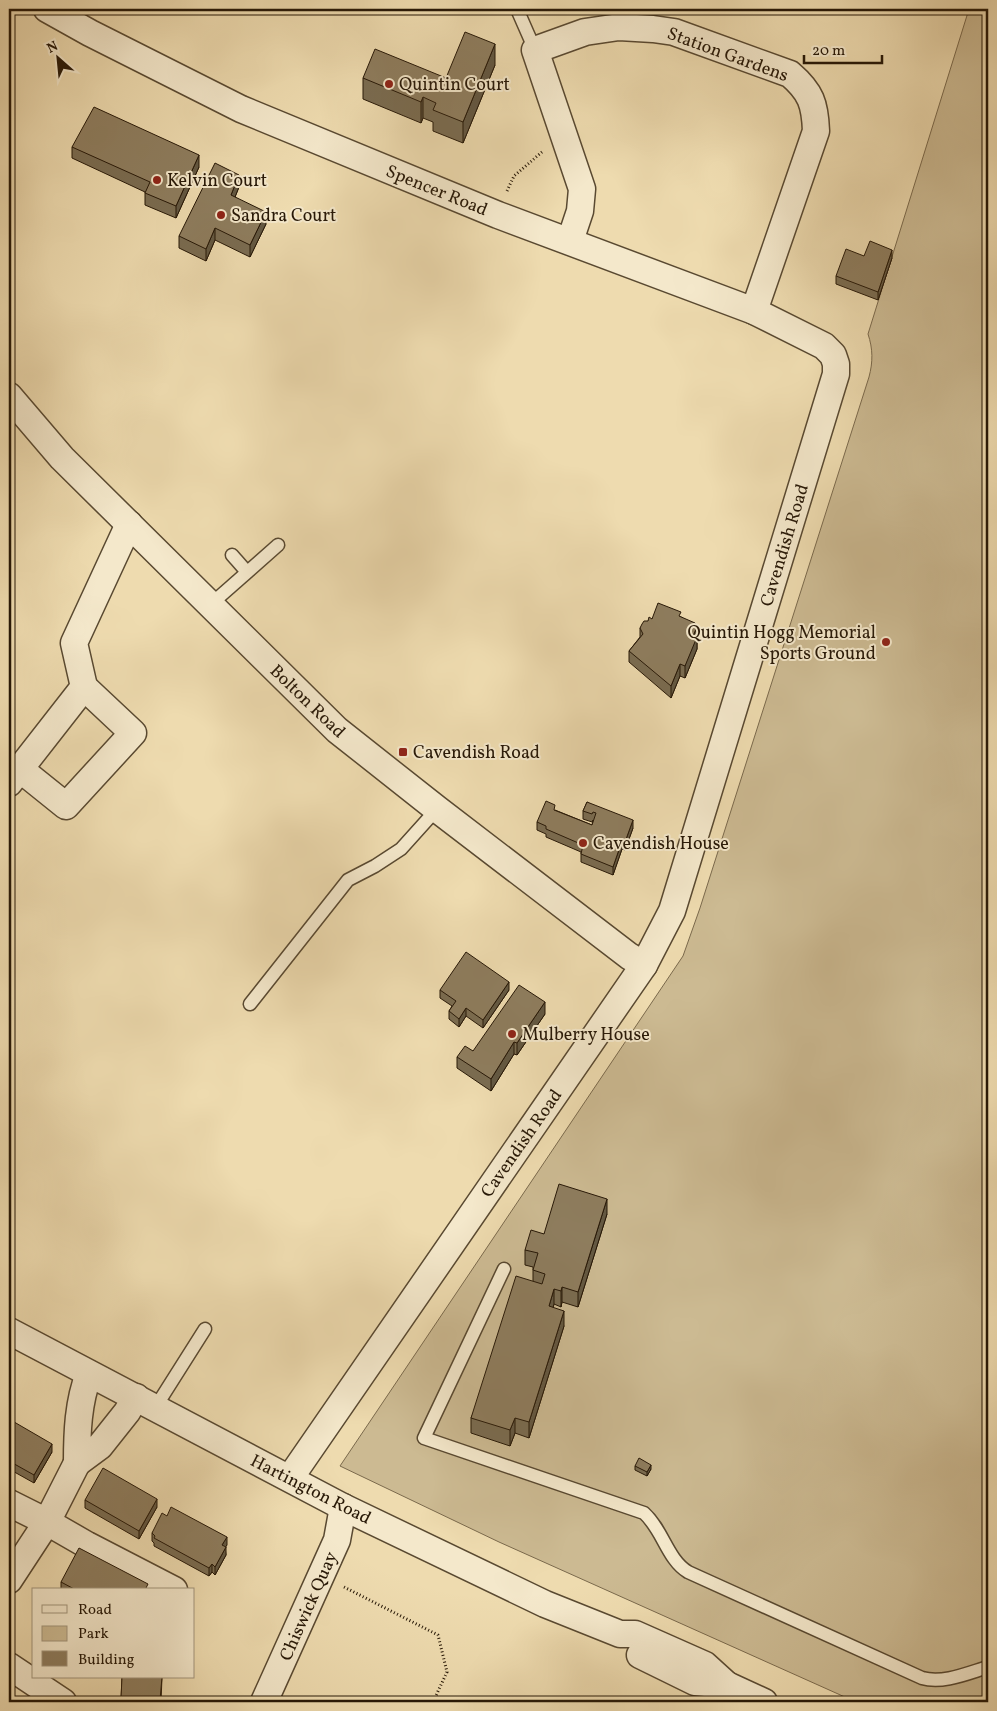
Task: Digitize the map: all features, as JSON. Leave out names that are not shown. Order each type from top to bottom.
[{"type":"street","name":"Spencer Road","points":[[47,9],[90,33],[241,109],[498,215],[754,311],[824,346],[833,355]]},
{"type":"street","name":"Station Gardens","points":[[535,50],[584,32],[619,27],[653,29],[674,32],[790,74],[802,84],[812,101],[816,131],[754,311]]},
{"type":"street","points":[[535,50],[582,189],[580,211],[570,241]]},
{"type":"street","name":"Cavendish Road","points":[[290,1478],[644,965],[672,911],[836,374],[836,364],[833,355]]},
{"type":"street","name":"Bolton Road","points":[[9,396],[62,458],[337,730],[629,956],[644,965]]},
{"type":"street","points":[[84,687],[14,776],[66,806],[133,733],[84,687],[74,643],[129,524]]},
{"type":"street","name":"Hartington Road","points":[[9,1331],[343,1507],[545,1604],[620,1634],[635,1634],[704,1665],[727,1685],[764,1702]]},
{"type":"street","points":[[77,1463],[77,1436],[82,1392],[89,1374]]},
{"type":"street","points":[[9,1580],[47,1522],[77,1463],[100,1446],[127,1412],[145,1402]]},
{"type":"street","points":[[9,1503],[170,1588]]},
{"type":"street","name":"Chiswick Quay","points":[[264,1702],[337,1540],[343,1507]]},
{"type":"street","points":[[9,1666],[63,1702]]},
{"type":"lane","points":[[517,9],[535,50]]},
{"type":"lane","points":[[210,605],[278,545]]},
{"type":"lane","points":[[232,555],[248,572]]},
{"type":"lane","points":[[250,1004],[348,880],[375,866],[401,849],[437,809]]},
{"type":"lane","points":[[504,1269],[424,1438],[644,1513],[657,1527],[681,1567],[842,1643],[922,1678],[931,1681],[940,1680],[988,1667]]},
{"type":"lane","points":[[145,1402],[205,1329]]},
{"type":"path","points":[[498,215],[514,176],[550,147],[566,143]]},
{"type":"path","points":[[322,1576],[438,1634],[447,1672],[433,1702]]},
{"type":"green space","name":"Quintin Hogg Memorial Sports Ground","points":[[969,9],[988,12],[988,1702],[856,1702],[499,1542],[340,1466],[683,956],[700,908],[869,377],[872,356],[868,334]]},
{"type":"building","points":[[465,32],[495,44],[463,122],[433,110],[436,103],[423,97],[421,102],[363,78],[375,49],[446,78]]},
{"type":"building","name":"Kelvin Court","points":[[94,107],[199,155],[176,206],[145,193],[150,182],[72,147]]},
{"type":"building","name":"Sandra Court","points":[[215,163],[239,175],[231,195],[266,212],[250,245],[215,228],[206,249],[179,236]]},
{"type":"building","points":[[870,241],[892,250],[878,292],[836,276],[846,249],[864,256]]},
{"type":"building","points":[[658,603],[681,612],[679,616],[695,623],[697,627],[693,636],[697,637],[685,666],[680,664],[671,686],[629,651],[643,634],[640,628],[644,621],[648,621],[649,617],[652,619]]},
{"type":"building","points":[[546,801],[555,805],[554,810],[592,825],[596,813],[593,812],[592,814],[583,811],[587,802],[633,820],[625,842],[622,841],[613,867],[581,854],[583,845],[546,829],[546,826],[537,822]]},
{"type":"building","points":[[466,952],[509,982],[483,1020],[466,1008],[459,1019],[449,1011],[456,1001],[440,990]]},
{"type":"building","name":"Mulberry House","points":[[519,985],[545,1002],[517,1043],[514,1042],[491,1079],[457,1057],[465,1046],[473,1051]]},
{"type":"building","points":[[559,1184],[607,1199],[578,1292],[562,1287],[561,1291],[554,1289],[549,1306],[564,1311],[529,1422],[515,1418],[510,1430],[471,1418],[516,1276],[542,1284],[545,1274],[533,1270],[538,1253],[525,1250],[531,1230],[544,1234]]},
{"type":"building","points":[[9,1419],[52,1444],[34,1475],[9,1461]]},
{"type":"building","points":[[639,1458],[651,1465],[647,1472],[635,1466]]},
{"type":"building","points":[[103,1468],[157,1499],[139,1531],[85,1500]]},
{"type":"building","points":[[171,1507],[227,1537],[222,1545],[226,1547],[215,1567],[212,1564],[209,1568],[154,1538],[155,1536],[152,1533],[162,1513],[167,1516]]},
{"type":"building","points":[[79,1548],[148,1584],[146,1588],[72,1588],[61,1582]]},
{"type":"building","points":[[122,1678],[162,1678],[160,1700],[121,1698]]},
{"type":"place","name":"Quintin Court","points":[[389,84]]},
{"type":"place","name":"Kelvin Court","points":[[157,180]]},
{"type":"place","name":"Sandra Court","points":[[221,215]]},
{"type":"place","name":"Quintin Hogg Memorial Sports Ground","points":[[886,642]]},
{"type":"place","name":"Cavendish Road","points":[[403,752]]},
{"type":"place","name":"Cavendish House","points":[[583,843]]},
{"type":"place","name":"Mulberry House","points":[[512,1034]]}]
